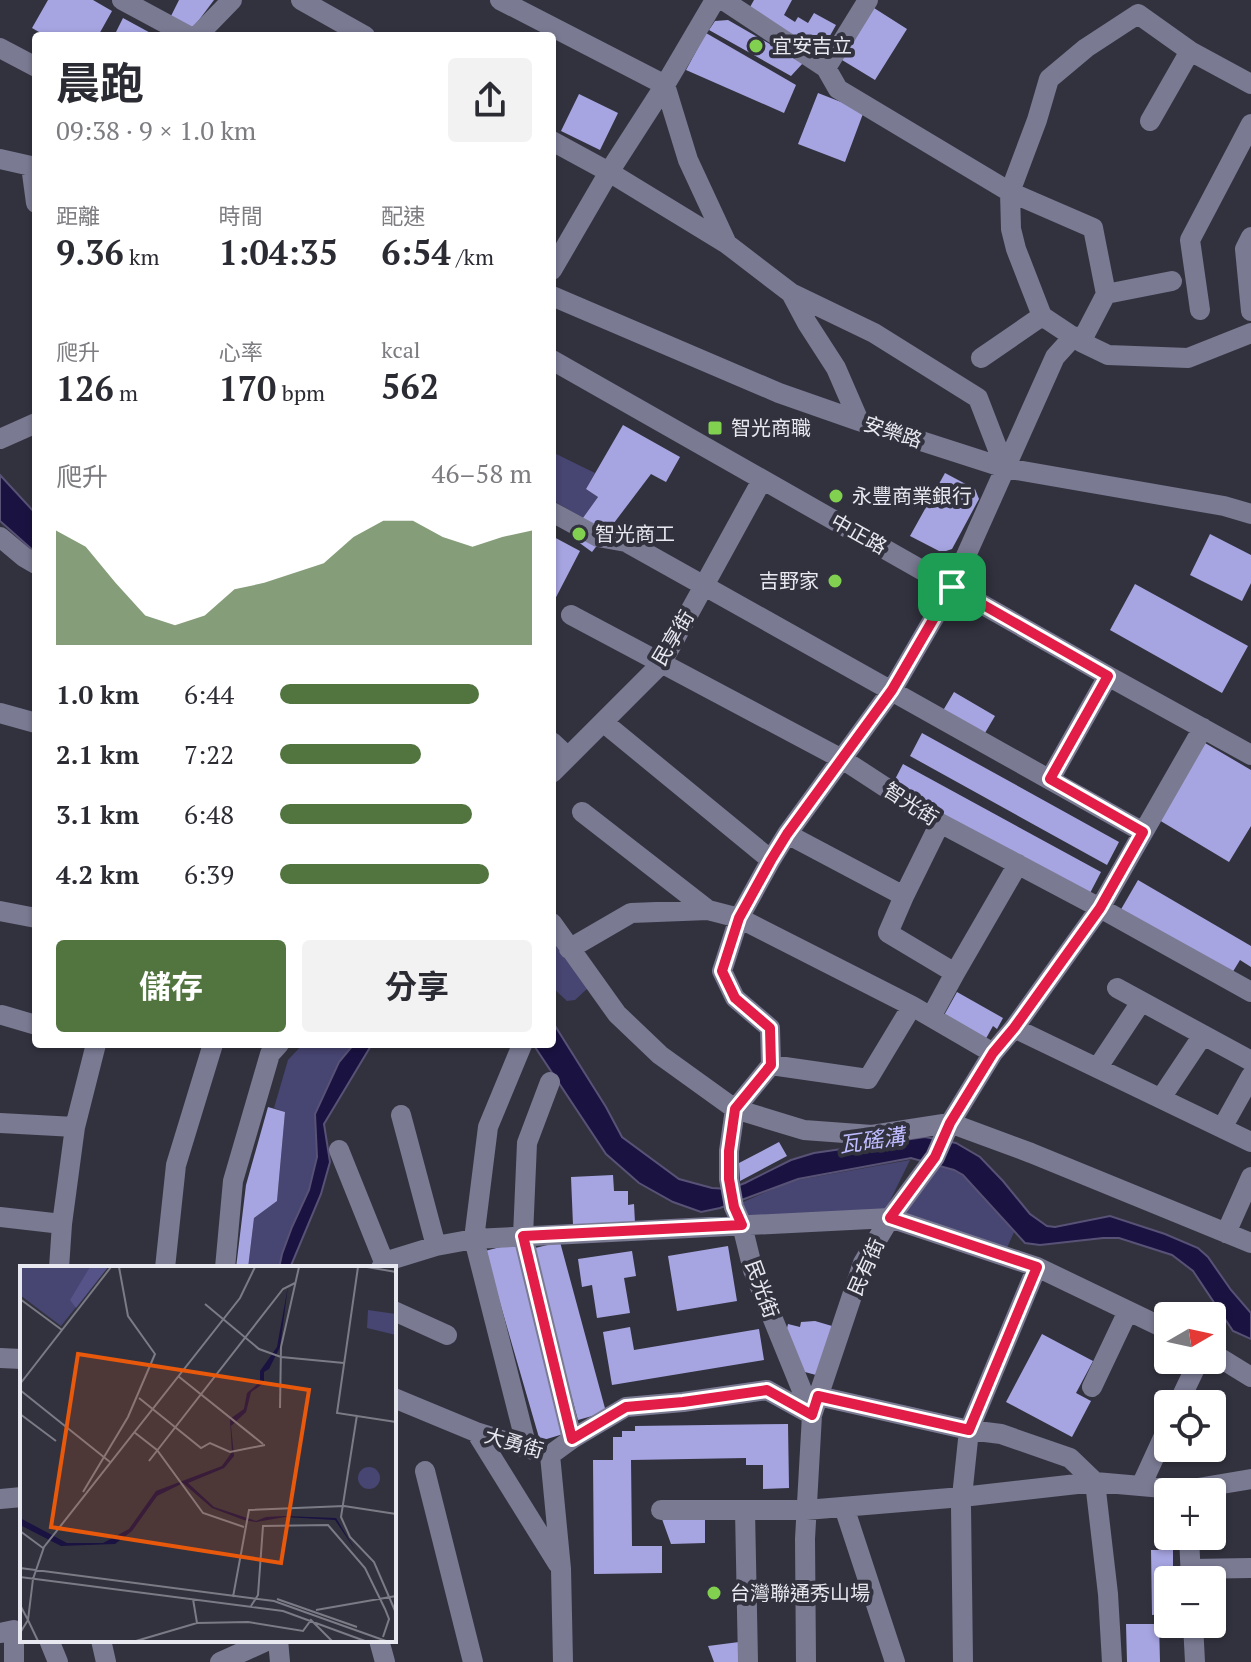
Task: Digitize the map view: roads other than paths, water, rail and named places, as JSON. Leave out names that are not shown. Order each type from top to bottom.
[{"type":"street","points":[[201,32],[232,0]]},
{"type":"street","points":[[301,0],[358,32]]},
{"type":"street","points":[[500,0],[665,85],[688,160],[727,244]]},
{"type":"street","points":[[556,256],[715,0]]},
{"type":"street","points":[[723,0],[826,68],[838,89],[1010,192],[1093,228],[1106,294],[1078,339],[1055,357],[952,587],[892,690],[787,834],[739,918],[722,971],[735,998],[770,1028],[771,1065],[735,1109]]},
{"type":"street","points":[[826,68],[868,0]]},
{"type":"street","points":[[128,1],[182,32]]},
{"type":"street","points":[[1248,75],[1190,51],[1138,7],[1049,79],[1010,192],[1011,229],[1016,249],[1042,316],[1078,339],[1108,355],[1188,358],[1251,333]]},
{"type":"street","points":[[0,48],[32,65]]},
{"type":"street","points":[[1150,121],[1190,51]]},
{"type":"street","points":[[1200,310],[1190,240],[1251,124]]},
{"type":"street","points":[[556,143],[727,244],[791,293],[874,333],[978,398],[1005,468]]},
{"type":"street","points":[[0,159],[31,166],[32,173]]},
{"type":"street","points":[[1251,237],[1245,249],[1251,311]]},
{"type":"street","points":[[1106,294],[1172,281]]},
{"type":"street","points":[[791,293],[836,368],[859,421]]},
{"type":"street","name":"安樂路","points":[[556,298],[779,393],[1005,468],[1224,506],[1251,514]]},
{"type":"street","points":[[981,358],[1042,316]]},
{"type":"street","name":"中正路","points":[[556,362],[1251,755]]},
{"type":"street","points":[[0,439],[32,425]]},
{"type":"street","name":"民享街","points":[[556,769],[661,664],[762,480]]},
{"type":"street","points":[[556,514],[598,537],[626,542],[1143,832]]},
{"type":"street","points":[[0,537],[32,562]]},
{"type":"street","name":"智光街","points":[[571,615],[842,759],[940,823],[1251,992]]},
{"type":"street","points":[[1050,779],[1108,676]]},
{"type":"street","points":[[0,713],[32,722]]},
{"type":"street","points":[[603,722],[771,860]]},
{"type":"street","name":"民有街","points":[[815,1406],[863,1263],[890,1218],[935,1157],[950,1123],[993,1053],[1100,908],[1203,728]]},
{"type":"street","points":[[556,746],[568,757]]},
{"type":"street","points":[[582,812],[708,910]]},
{"type":"street","points":[[940,823],[888,933],[955,973]]},
{"type":"street","points":[[787,834],[904,896]]},
{"type":"street","points":[[931,1017],[1018,864]]},
{"type":"street","points":[[569,949],[631,913],[708,910],[739,918],[912,1006],[993,1053]]},
{"type":"street","points":[[0,911],[32,917]]},
{"type":"street","points":[[556,929],[617,1014],[660,1055],[735,1109],[804,1130],[872,1135],[950,1123],[1251,1243]]},
{"type":"street","points":[[1117,988],[1251,1061]]},
{"type":"street","points":[[1098,1067],[1141,1002]]},
{"type":"street","points":[[771,1065],[868,1079],[912,1006]]},
{"type":"street","points":[[2,1015],[32,1024]]},
{"type":"street","points":[[1014,1028],[1251,1142]]},
{"type":"street","points":[[1161,1098],[1203,1035]]},
{"type":"street","points":[[59,1266],[75,1127],[95,1048]]},
{"type":"street","points":[[165,1266],[176,1165],[212,1048]]},
{"type":"street","points":[[225,1266],[233,1181],[267,1048]]},
{"type":"street","points":[[521,1048],[488,1127],[474,1239],[527,1448]]},
{"type":"street","points":[[1222,1128],[1251,1076]]},
{"type":"street","points":[[550,1082],[527,1143],[523,1236],[572,1439]]},
{"type":"street","name":"民光街","points":[[735,1109],[729,1179],[738,1216],[753,1270],[815,1406]]},
{"type":"street","points":[[401,1115],[436,1246]]},
{"type":"street","points":[[0,1123],[75,1127]]},
{"type":"street","points":[[339,1150],[382,1265],[436,1246],[474,1239],[738,1216],[890,1218],[1037,1267],[1154,1323]]},
{"type":"street","points":[[1226,1233],[1251,1177]]},
{"type":"street","points":[[0,1217],[62,1224]]},
{"type":"street","points":[[963,1662],[962,1497],[969,1430],[1037,1267]]},
{"type":"street","points":[[1092,1387],[1128,1311]]},
{"type":"street","points":[[396,1312],[447,1335]]},
{"type":"street","points":[[0,1358],[20,1359]]},
{"type":"street","points":[[1226,1362],[1251,1377]]},
{"type":"street","name":"大勇街","points":[[396,1399],[476,1432],[550,1455],[626,1407],[767,1390],[815,1406],[1001,1434],[1070,1458],[1095,1482]]},
{"type":"street","points":[[806,1662],[806,1510],[815,1406]]},
{"type":"street","points":[[476,1432],[561,1569]]},
{"type":"street","points":[[550,1455],[561,1569],[563,1662]]},
{"type":"street","points":[[1141,1486],[1154,1458]]},
{"type":"street","points":[[425,1471],[473,1662]]},
{"type":"street","points":[[1226,1484],[1251,1479]]},
{"type":"street","points":[[1095,1482],[1108,1594],[1112,1662]]},
{"type":"street","points":[[661,1510],[806,1510],[1095,1482],[1154,1487]]},
{"type":"street","points":[[0,1499],[20,1497]]},
{"type":"street","points":[[844,1507],[895,1662]]},
{"type":"street","points":[[745,1510],[748,1662]]},
{"type":"street","points":[[1226,1570],[1251,1568]]},
{"type":"street","points":[[12,1630],[14,1662]]},
{"type":"street","points":[[1194,1638],[1195,1662]]},
{"type":"street","points":[[50,1642],[58,1662]]},
{"type":"street","points":[[101,1642],[106,1662]]},
{"type":"street","points":[[225,1653],[262,1642]]},
{"type":"street","points":[[278,1642],[280,1662]]},
{"type":"street","points":[[380,1642],[385,1662]]},
{"type":"place","name":"宜安吉立","points":[[756,46]]},
{"type":"place","name":"智光商職","points":[[715,428]]},
{"type":"place","name":"永豐商業銀行","points":[[836,496]]},
{"type":"place","name":"智光商工","points":[[579,534]]},
{"type":"place","name":"吉野家","points":[[835,581]]},
{"type":"place","name":"台灣聯通秀山場","points":[[714,1593]]},
{"type":"water label","name":"瓦磘溝","points":[[872,1140]]}]
